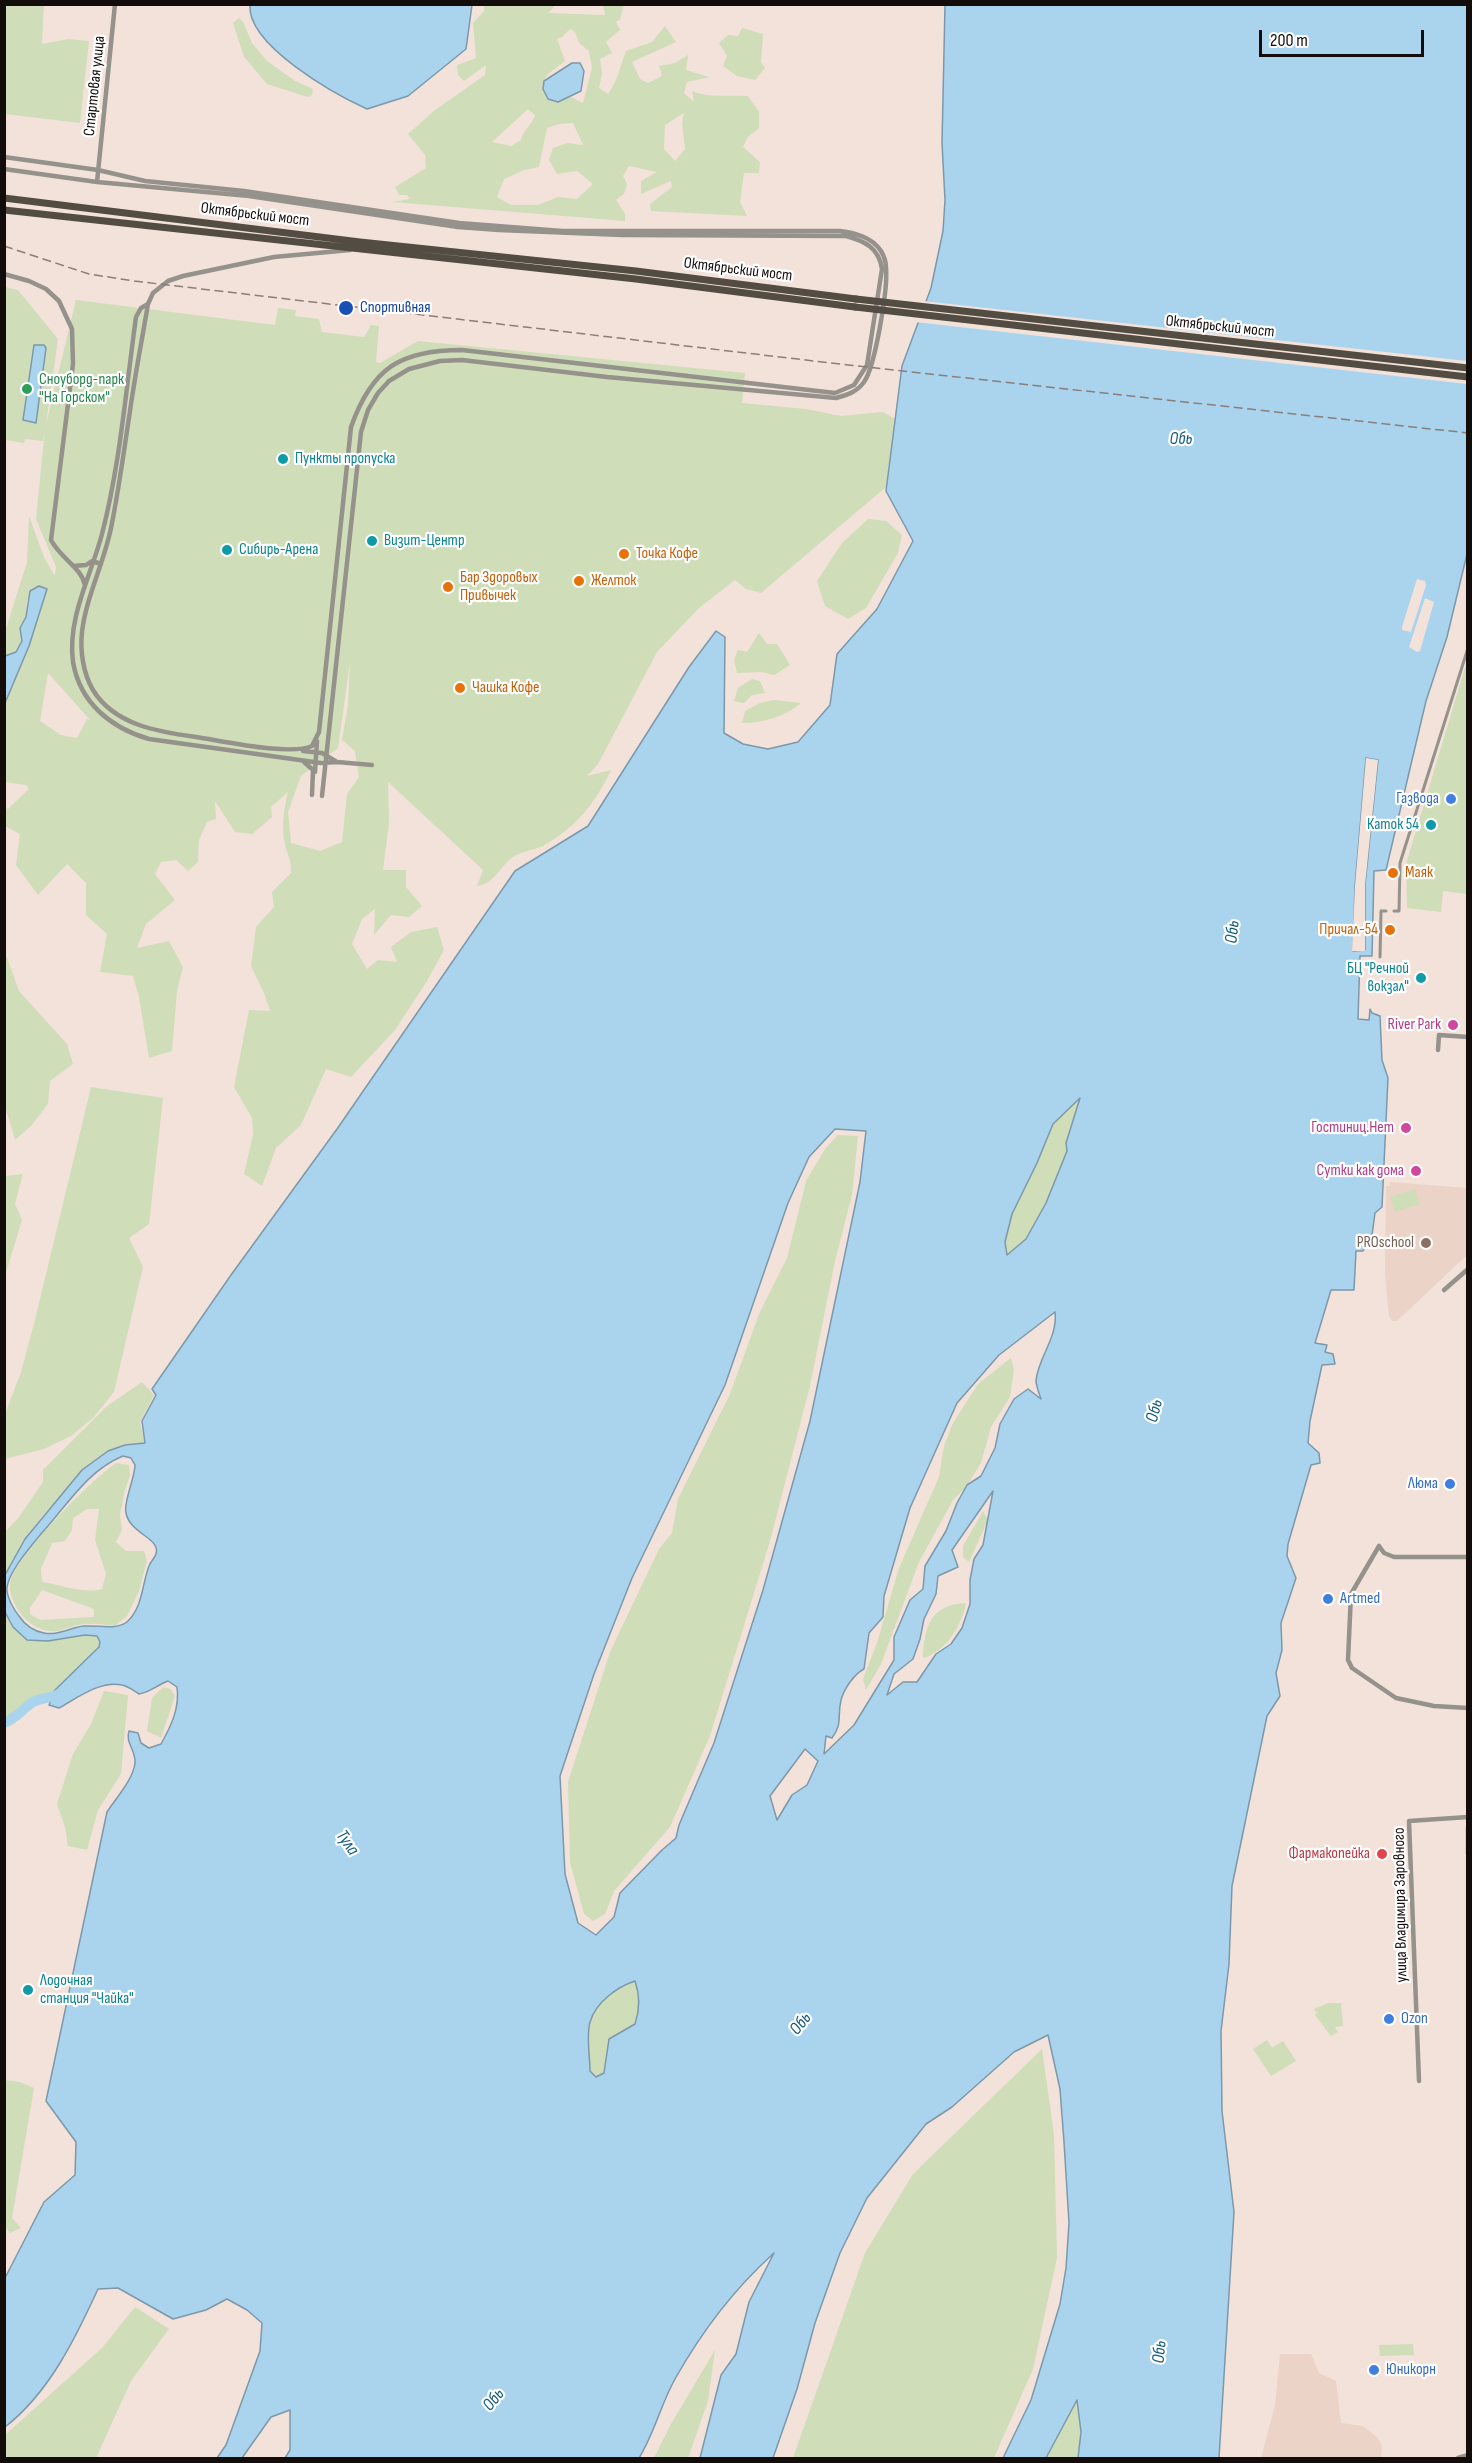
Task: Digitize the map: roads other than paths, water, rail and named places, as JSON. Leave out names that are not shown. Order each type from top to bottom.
[{"type":"main road","name":"Октябрьский мост","points":[[4,198],[360,242],[636,271],[856,303],[1467,377]]},
{"type":"main road","name":"Октябрьский мост","points":[[4,210],[1467,368]]},
{"type":"street","name":"Стартовая улица","points":[[97,182],[115,4]]},
{"type":"street","points":[[4,157],[98,170],[145,181],[244,191],[459,223],[562,231],[840,231],[868,239],[883,255],[886,278],[875,356],[863,383],[848,395],[823,398],[462,360],[422,364],[389,381],[378,393],[368,410],[361,432],[327,743],[329,753],[337,762]]},
{"type":"street","points":[[4,169],[97,182],[249,196],[499,230],[622,235],[846,236],[868,244],[879,257],[882,277],[867,365],[854,385],[836,393],[462,350],[439,350],[415,355],[404,359],[382,374],[369,387],[351,427],[317,739],[324,778]]},
{"type":"street","points":[[360,249],[274,257],[183,276],[168,281],[153,293],[148,304],[130,411],[122,478],[110,534],[85,615],[82,659],[92,689],[110,709],[140,726],[174,734],[307,752],[337,762],[372,765]]},
{"type":"street","points":[[4,274],[29,281],[46,289],[59,301],[72,329],[73,364],[51,540],[57,552],[84,576],[86,585]]},
{"type":"street","points":[[148,304],[141,308],[136,317],[114,477],[102,535],[76,613],[73,661],[81,685],[95,709],[113,725],[129,733],[172,743],[254,754],[302,760],[320,758]]},
{"type":"street","points":[[123,410],[130,411]]},
{"type":"street","points":[[342,511],[351,512]]},
{"type":"street","points":[[73,566],[86,565],[92,561]]},
{"type":"street","points":[[92,561],[101,564]]},
{"type":"street","points":[[333,608],[341,609]]},
{"type":"street","points":[[76,613],[85,615]]},
{"type":"street","points":[[1394,911],[1399,911],[1400,863],[1467,648]]},
{"type":"street","points":[[172,743],[174,734]]},
{"type":"street","points":[[296,750],[312,746],[317,739]]},
{"type":"street","points":[[312,795],[314,777],[327,743]]},
{"type":"street","points":[[254,754],[255,746]]},
{"type":"street","points":[[302,760],[313,770],[314,777]]},
{"type":"street","points":[[322,796],[324,778],[328,768],[337,762]]},
{"type":"street","points":[[1380,957],[1381,911],[1386,911]]},
{"type":"street","points":[[1438,1050],[1438,1035],[1467,1036]]},
{"type":"street","points":[[1444,1290],[1467,1269]]},
{"type":"street","points":[[1467,1557],[1394,1557],[1384,1553],[1379,1546],[1353,1590],[1349,1620],[1348,1660],[1352,1668],[1381,1690],[1396,1698],[1434,1706],[1467,1708]]},
{"type":"street","name":"улица Владимира Заровного","points":[[1419,2081],[1409,1821],[1467,1817]]},
{"type":"street","points":[[1467,1827],[1467,1854]]},
{"type":"water","points":[[472,4],[466,49],[408,96],[367,109],[315,80],[277,52],[262,36],[253,20],[250,5]]},
{"type":"water","name":"Обь","points":[[945,5],[1467,5],[1467,554],[1447,637],[1426,701],[1386,870],[1374,871],[1372,956],[1360,956],[1358,1019],[1369,1020],[1370,1009],[1372,1013],[1380,1016],[1382,1060],[1388,1078],[1382,1207],[1375,1213],[1372,1235],[1363,1251],[1356,1251],[1354,1290],[1331,1290],[1315,1343],[1327,1345],[1325,1352],[1333,1354],[1335,1364],[1322,1365],[1310,1421],[1308,1443],[1319,1453],[1320,1463],[1311,1465],[1288,1544],[1287,1556],[1296,1578],[1281,1623],[1282,1650],[1276,1673],[1280,1696],[1267,1716],[1232,1886],[1229,1964],[1221,2031],[1222,2111],[1234,2212],[1219,2458],[1078,2458],[1081,2432],[1077,2400],[1046,2458],[1003,2458],[1031,2400],[1060,2304],[1066,2268],[1069,2223],[1060,2089],[1048,2035],[1014,2052],[952,2107],[926,2124],[867,2198],[840,2253],[815,2323],[797,2389],[773,2458],[700,2458],[721,2375],[736,2354],[749,2302],[774,2253],[732,2296],[696,2344],[670,2389],[639,2458],[285,2458],[290,2450],[290,2410],[271,2417],[242,2458],[217,2458],[226,2445],[260,2351],[262,2323],[247,2310],[227,2299],[206,2310],[173,2319],[118,2288],[98,2289],[70,2346],[48,2382],[21,2413],[5,2427],[5,2278],[44,2202],[75,2175],[76,2142],[46,2101],[107,1812],[128,1782],[134,1769],[135,1758],[128,1739],[129,1731],[138,1733],[141,1743],[149,1748],[161,1744],[174,1717],[178,1695],[177,1687],[168,1681],[139,1694],[126,1686],[114,1684],[98,1687],[59,1708],[49,1705],[54,1691],[99,1647],[100,1642],[97,1636],[85,1635],[48,1641],[27,1640],[13,1627],[5,1612],[5,1575],[25,1539],[82,1470],[108,1451],[125,1445],[145,1443],[142,1421],[156,1395],[152,1389],[337,1129],[515,871],[588,826],[689,667],[716,631],[725,637],[724,733],[743,744],[768,749],[798,742],[830,705],[837,654],[877,609],[913,541],[886,491],[902,366],[931,288],[943,231],[945,200],[942,143]],"holes":[[[1366,758],[1378,760],[1365,885],[1365,950],[1353,951],[1355,886]],[[1080,1098],[1066,1143],[1067,1151],[1046,1203],[1026,1239],[1007,1255],[1005,1242],[1012,1214],[1053,1124]],[[835,1129],[866,1131],[860,1182],[810,1421],[763,1590],[714,1743],[679,1825],[676,1838],[620,1893],[614,1917],[596,1935],[578,1923],[565,1874],[560,1776],[594,1674],[632,1578],[725,1385],[788,1203],[809,1157]],[[1055,1312],[1054,1330],[1036,1380],[1041,1399],[1028,1389],[1014,1399],[1000,1424],[995,1448],[981,1476],[967,1485],[946,1531],[925,1566],[923,1589],[910,1600],[894,1637],[894,1660],[854,1725],[824,1754],[826,1736],[832,1738],[839,1724],[844,1691],[853,1678],[864,1669],[869,1633],[883,1617],[884,1596],[910,1508],[957,1403],[999,1355]],[[123,1456],[131,1458],[135,1465],[126,1503],[126,1513],[133,1526],[150,1540],[156,1549],[137,1609],[128,1621],[118,1626],[84,1626],[54,1633],[36,1631],[24,1622],[13,1608],[7,1591],[8,1583],[18,1564],[33,1544],[76,1492],[102,1468]],[[993,1491],[983,1545],[974,1559],[970,1580],[970,1604],[962,1628],[951,1644],[936,1654],[917,1682],[903,1682],[887,1695],[894,1674],[913,1659],[924,1619],[936,1594],[938,1576],[958,1567],[952,1550]],[[805,1749],[818,1761],[807,1785],[792,1795],[777,1820],[770,1796]],[[635,1981],[639,2002],[637,2018],[635,2024],[609,2039],[604,2073],[596,2077],[590,2071],[588,2040],[590,2022],[602,2002],[621,1987]]]},
{"type":"water","points":[[572,63],[580,63],[584,71],[581,91],[558,102],[548,99],[543,89],[544,81]]},
{"type":"water","points":[[34,345],[44,345],[46,348],[36,423],[23,420]]},
{"type":"water","points":[[39,586],[47,589],[29,646],[5,703],[5,656],[16,652],[22,641],[20,628],[26,617],[30,591]]},
{"type":"waterway","name":"Тула","points":[[4,1723],[33,1702],[61,1693]]},
{"type":"railway","points":[[4,246],[89,274],[134,281],[848,365],[1468,433]]},
{"type":"place","name":"Спортивная","points":[[346,308]]},
{"type":"place","name":"Сноуборд-парк \"На Горском\"","points":[[27,389]]},
{"type":"place","name":"Пункты пропуска","points":[[283,459]]},
{"type":"place","name":"Визит-Центр","points":[[372,541]]},
{"type":"place","name":"Сибирь-Арена","points":[[227,550]]},
{"type":"place","name":"Точка Кофе","points":[[624,554]]},
{"type":"place","name":"Желток","points":[[579,581]]},
{"type":"place","name":"Бар Здоровых Привычек","points":[[448,587]]},
{"type":"place","name":"Чашка Кофе","points":[[460,688]]},
{"type":"place","name":"Газвода","points":[[1451,799]]},
{"type":"place","name":"Каток 54","points":[[1431,825]]},
{"type":"place","name":"Маяк","points":[[1393,873]]},
{"type":"place","name":"Причал-54","points":[[1390,930]]},
{"type":"place","name":"БЦ \"Речной вокзал\"","points":[[1421,978]]},
{"type":"place","name":"River Park","points":[[1453,1025]]},
{"type":"place","name":"Гостиниц.Нет","points":[[1406,1128]]},
{"type":"place","name":"Сутки как дома","points":[[1416,1171]]},
{"type":"place","name":"PROschool","points":[[1426,1243]]},
{"type":"place","name":"Люма","points":[[1450,1484]]},
{"type":"place","name":"Artmed","points":[[1328,1599]]},
{"type":"place","name":"Фармакопейка","points":[[1382,1854]]},
{"type":"place","name":"Лодочная станция \"Чайка\"","points":[[28,1990]]},
{"type":"place","name":"Ozon","points":[[1389,2019]]},
{"type":"place","name":"Юникорн","points":[[1374,2370]]}]
